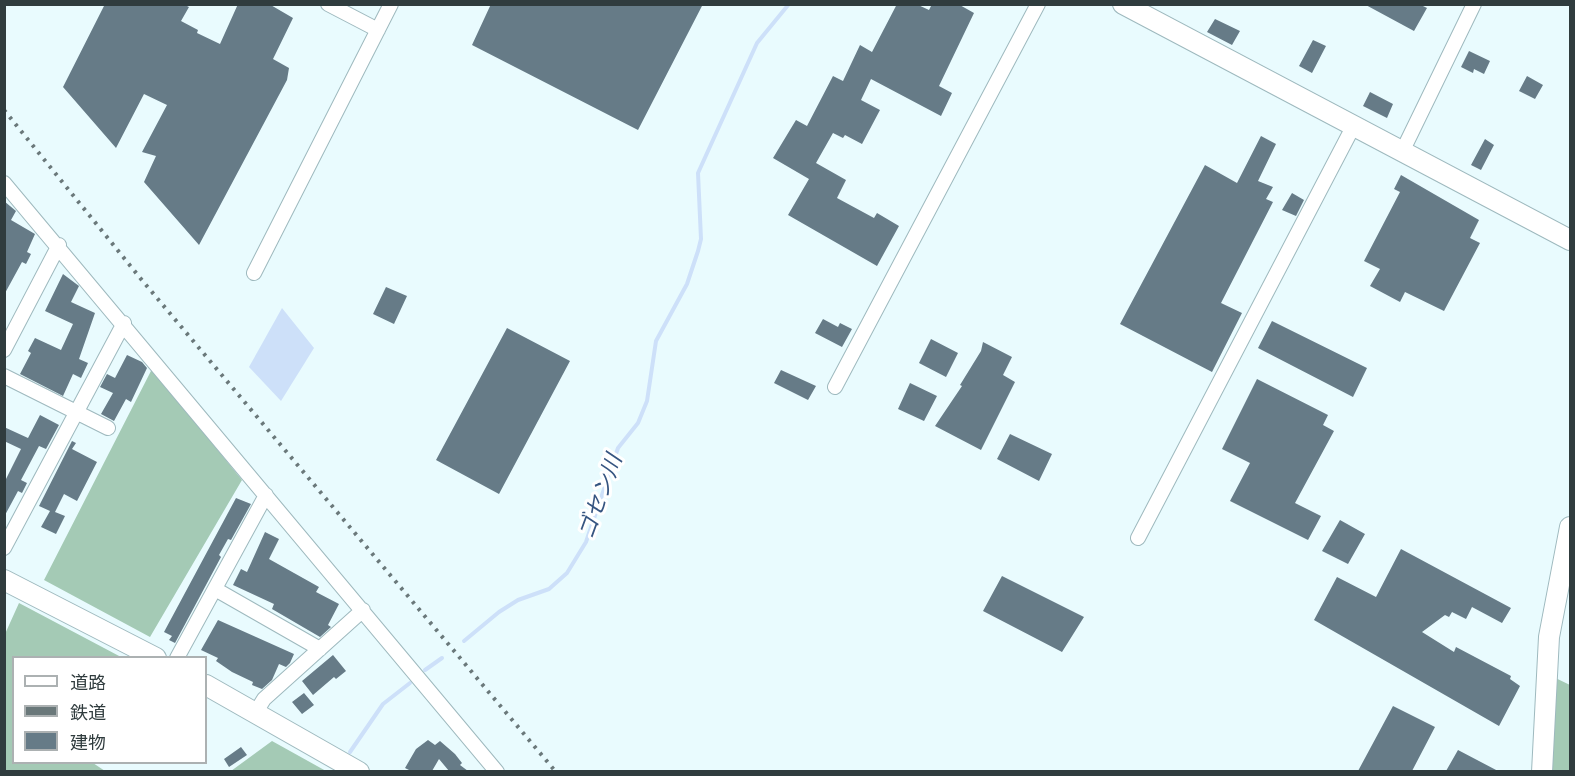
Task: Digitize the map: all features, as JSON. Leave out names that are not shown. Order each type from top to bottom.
[{"type":"street","points":[[328,4],[378,30]]},
{"type":"street","points":[[254,273],[391,4]]},
{"type":"street","points":[[835,387],[1038,4]]},
{"type":"street","points":[[1123,4],[1570,240]]},
{"type":"street","points":[[1402,152],[1474,4]]},
{"type":"street","points":[[1138,538],[1353,127]]},
{"type":"street","points":[[4,183],[59,245],[497,771]]},
{"type":"street","points":[[4,350],[59,245]]},
{"type":"street","points":[[4,548],[124,323]]},
{"type":"street","points":[[4,376],[108,428]]},
{"type":"street","points":[[178,656],[267,495]]},
{"type":"street","points":[[1542,771],[1549,637],[1570,527]]},
{"type":"street","points":[[4,580],[154,656]]},
{"type":"street","points":[[215,590],[320,649]]},
{"type":"street","points":[[256,712],[264,699],[363,610]]},
{"type":"street","points":[[207,686],[359,771]]},
{"type":"green space","points":[[152,369],[242,480],[150,637],[44,580]]},
{"type":"green space","points":[[19,603],[119,656],[12,656],[12,764],[94,764],[105,771],[5,771],[5,634]]},
{"type":"green space","points":[[1541,671],[1570,685],[1570,771],[1538,772]]},
{"type":"green space","points":[[272,741],[326,771],[231,771]]},
{"type":"water","points":[[282,308],[314,348],[281,401],[249,367]]},
{"type":"building","points":[[105,4],[183,4],[189,7],[181,21],[198,30],[197,33],[220,44],[238,4],[269,4],[293,18],[273,59],[289,68],[287,80],[199,245],[144,182],[156,156],[142,152],[167,105],[144,94],[116,148],[63,87]]},
{"type":"building","points":[[491,4],[703,4],[638,130],[472,45]]},
{"type":"building","points":[[897,4],[916,4],[929,10],[932,4],[958,4],[974,13],[939,86],[952,93],[941,116],[871,79],[861,100],[880,110],[862,144],[845,135],[843,138],[833,133],[816,163],[846,180],[837,198],[874,218],[877,213],[899,226],[877,266],[788,215],[809,179],[773,158],[796,120],[807,126],[833,76],[843,81],[860,45],[872,52]]},
{"type":"building","points":[[1364,4],[1419,4],[1427,8],[1414,31]]},
{"type":"building","points":[[1215,19],[1240,31],[1232,45],[1207,32]]},
{"type":"building","points":[[1313,40],[1326,46],[1312,73],[1299,66]]},
{"type":"building","points":[[1469,51],[1490,61],[1484,74],[1474,69],[1473,73],[1461,67]]},
{"type":"building","points":[[1527,76],[1543,85],[1535,99],[1519,91]]},
{"type":"building","points":[[1370,92],[1393,104],[1387,118],[1363,106]]},
{"type":"building","points":[[1261,136],[1276,144],[1258,181],[1273,187],[1266,199],[1273,202],[1221,303],[1242,313],[1212,372],[1120,324],[1205,165],[1237,183]]},
{"type":"building","points":[[1485,139],[1494,145],[1481,170],[1471,165]]},
{"type":"building","points":[[1401,175],[1479,220],[1470,238],[1480,243],[1444,311],[1405,292],[1400,302],[1370,286],[1380,269],[1364,261],[1400,192],[1394,189]]},
{"type":"building","points":[[1292,193],[1304,200],[1296,216],[1282,210]]},
{"type":"building","points":[[4,201],[16,211],[11,220],[35,234],[27,252],[31,254],[26,264],[22,262],[4,295]]},
{"type":"building","points":[[63,274],[79,286],[71,302],[95,313],[79,359],[88,363],[81,378],[73,374],[63,396],[20,374],[31,353],[28,351],[35,338],[61,350],[73,324],[45,311]]},
{"type":"building","points":[[386,287],[407,296],[394,324],[373,314]]},
{"type":"building","points":[[823,319],[838,327],[840,323],[852,329],[842,347],[815,333]]},
{"type":"building","points":[[1272,321],[1367,368],[1353,397],[1258,348]]},
{"type":"building","points":[[507,328],[570,361],[499,494],[436,460]]},
{"type":"building","points":[[931,339],[958,353],[946,377],[919,363]]},
{"type":"building","points":[[983,342],[1012,357],[1003,375],[1015,382],[981,450],[935,426],[962,386],[960,385],[981,351]]},
{"type":"building","points":[[127,355],[142,362],[147,368],[131,402],[126,399],[114,421],[101,414],[113,393],[100,387],[107,374],[115,378]]},
{"type":"building","points":[[781,370],[816,386],[808,400],[774,383]]},
{"type":"building","points":[[1257,379],[1328,415],[1323,425],[1334,431],[1295,503],[1321,516],[1308,540],[1230,501],[1250,463],[1222,449]]},
{"type":"building","points":[[910,383],[937,396],[924,421],[898,409]]},
{"type":"building","points":[[40,415],[59,425],[46,449],[39,446],[21,480],[27,483],[22,493],[18,491],[4,517],[4,483],[21,449],[4,441],[4,427],[28,438]]},
{"type":"building","points":[[1010,434],[1052,454],[1039,481],[997,459]]},
{"type":"building","points":[[72,441],[76,443],[72,449],[97,462],[77,501],[64,494],[55,512],[65,516],[56,534],[41,527],[50,511],[39,506]]},
{"type":"building","points":[[236,498],[251,504],[231,540],[228,539],[219,555],[221,557],[175,643],[169,640],[172,636],[164,632]]},
{"type":"building","points":[[1340,520],[1365,534],[1348,564],[1322,551]]},
{"type":"building","points":[[265,532],[279,539],[269,559],[319,587],[316,592],[339,604],[328,625],[331,627],[320,637],[272,609],[274,604],[233,585],[241,569],[247,572]]},
{"type":"building","points":[[1401,549],[1511,608],[1502,623],[1472,607],[1466,619],[1452,612],[1449,617],[1445,615],[1422,632],[1454,652],[1456,647],[1511,676],[1510,679],[1520,686],[1499,726],[1314,620],[1337,577],[1376,597]]},
{"type":"building","points":[[1002,576],[1084,617],[1062,652],[983,611]]},
{"type":"building","points":[[218,620],[294,654],[290,663],[286,667],[279,664],[272,680],[262,689],[252,685],[253,682],[232,672],[216,661],[218,658],[201,650]]},
{"type":"building","points":[[333,655],[346,671],[336,679],[334,677],[313,695],[302,681]]},
{"type":"building","points":[[304,693],[314,705],[302,714],[292,702]]},
{"type":"building","points":[[1393,706],[1435,727],[1412,771],[1358,771]]},
{"type":"building","points":[[428,740],[435,745],[440,741],[455,754],[462,763],[460,765],[468,771],[449,771],[439,759],[432,771],[411,771],[405,768],[416,749]]},
{"type":"building","points":[[241,747],[247,755],[229,767],[224,759]]},
{"type":"building","points":[[1458,750],[1498,771],[1446,771]]},
{"type":"waterway","name":"ゴセン川","points":[[464,641],[499,612],[518,600],[549,589],[567,573],[586,542],[618,448],[638,423],[647,401],[656,341],[687,284],[698,251],[701,239],[698,173],[757,43],[789,4]]},
{"type":"waterway","name":"ゴセン川","points":[[425,670],[442,658]]},
{"type":"waterway","name":"ゴセン川","points":[[350,752],[383,704],[410,683]]},
{"type":"railway","points":[[4,110],[141,279],[556,772]]}]
